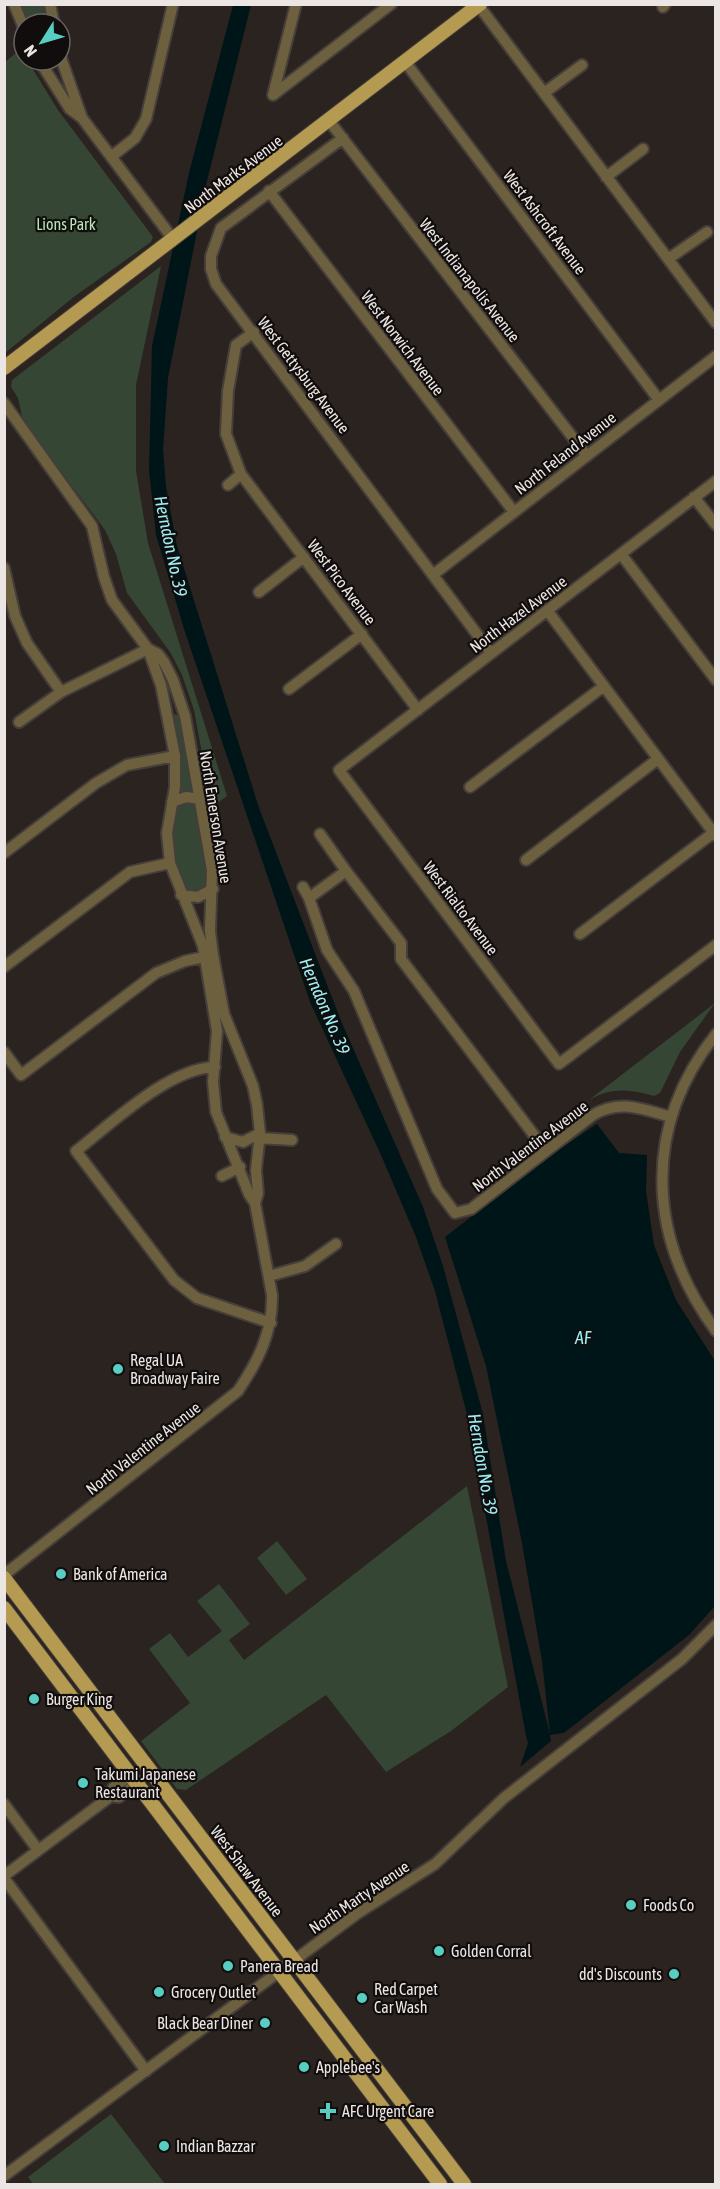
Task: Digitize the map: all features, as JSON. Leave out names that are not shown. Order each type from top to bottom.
[{"type":"main road","name":"North Marks Avenue","points":[[4,368],[330,122],[479,5]]},
{"type":"main road","name":"West Shaw Avenue","points":[[4,1576],[464,2184]]},
{"type":"main road","name":"West Shaw Avenue","points":[[4,1608],[440,2184]]},
{"type":"main road","points":[[134,1779],[144,1779],[166,1807],[179,1809]]},
{"type":"main road","points":[[345,2059],[365,2071],[407,2125],[421,2129]]},
{"type":"main road","points":[[415,2151],[426,2152],[452,2184]]},
{"type":"street","points":[[111,157],[135,138],[146,119],[173,4]]},
{"type":"street","points":[[296,4],[273,95],[391,4]]},
{"type":"street","points":[[479,5],[716,323]]},
{"type":"street","name":"West Ashcroft Avenue","points":[[406,63],[659,400]]},
{"type":"street","points":[[544,93],[582,65]]},
{"type":"street","points":[[47,72],[70,109],[82,118],[173,239]]},
{"type":"street","points":[[66,72],[82,118]]},
{"type":"street","name":"West Indianapolis Avenue","points":[[330,122],[587,456]]},
{"type":"street","name":"West Gettysburg Avenue","points":[[342,138],[221,228],[211,256],[211,269],[216,284],[491,653]]},
{"type":"street","points":[[606,177],[643,149]]},
{"type":"street","name":"West Norwich Avenue","points":[[269,191],[514,512]]},
{"type":"street","points":[[668,259],[707,232]]},
{"type":"street","name":"West Pico Avenue","points":[[254,332],[236,345],[228,392],[226,434],[241,474],[418,710]]},
{"type":"street","name":"North Feland Avenue","points":[[434,574],[716,356]]},
{"type":"street","name":"North Emerson Avenue","points":[[4,403],[83,511],[98,543],[104,577],[112,600],[148,649],[164,697],[175,756],[167,833],[170,863],[181,895],[209,956],[224,1014],[253,1086],[259,1136],[256,1170],[258,1193],[255,1203]]},
{"type":"street","points":[[228,485],[241,474]]},
{"type":"street","name":"North Hazel Avenue","points":[[339,770],[716,481]]},
{"type":"street","points":[[694,497],[716,525]]},
{"type":"street","points":[[621,554],[716,680]]},
{"type":"street","points":[[259,592],[304,557]]},
{"type":"street","points":[[4,568],[10,618],[61,692]]},
{"type":"street","points":[[547,610],[714,834],[580,934]]},
{"type":"street","points":[[289,689],[362,634]]},
{"type":"street","points":[[19,722],[61,692],[148,649]]},
{"type":"street","name":"North Emerson Avenue","points":[[148,649],[158,654],[180,697],[200,799],[210,855],[213,889],[209,956],[217,1031],[214,1098],[225,1137],[255,1203],[272,1294],[271,1323]]},
{"type":"street","points":[[470,787],[604,686]]},
{"type":"street","points":[[4,853],[96,783],[127,765],[175,756]]},
{"type":"street","points":[[526,860],[658,759]]},
{"type":"street","name":"West Rialto Avenue","points":[[339,770],[559,1064],[716,945]]},
{"type":"street","points":[[172,802],[186,797],[200,799]]},
{"type":"street","points":[[320,834],[400,943],[401,959],[546,1151]]},
{"type":"street","points":[[4,967],[130,872],[170,863]]},
{"type":"street","points":[[303,887],[309,898],[346,871]]},
{"type":"street","points":[[181,895],[198,897],[213,889]]},
{"type":"street","name":"North Valentine Avenue","points":[[309,898],[325,944],[354,990],[437,1189],[455,1213],[471,1209],[607,1107],[627,1105],[671,1117]]},
{"type":"street","points":[[4,1052],[21,1075],[156,973],[185,961],[209,956]]},
{"type":"street","points":[[716,1034],[711,1048],[699,1054],[671,1117],[662,1158],[665,1225],[681,1274],[697,1306],[716,1331]]},
{"type":"street","points":[[215,1067],[190,1070],[170,1080],[76,1151],[174,1280],[197,1298],[271,1323]]},
{"type":"street","points":[[225,1137],[243,1142],[259,1136],[292,1140]]},
{"type":"street","points":[[222,1176],[240,1167]]},
{"type":"street","points":[[269,1276],[305,1266],[336,1244]]},
{"type":"street","name":"North Valentine Avenue","points":[[4,1576],[229,1400],[257,1361],[271,1323]]},
{"type":"street","name":"North Marty Avenue","points":[[4,2176],[358,1913],[443,1857],[504,1798],[682,1659],[716,1625]]},
{"type":"street","points":[[134,1779],[113,1788],[111,1796],[4,1877],[146,2071]]},
{"type":"street","points":[[4,1804],[38,1850]]},
{"type":"green space","points":[[19,5],[46,5],[47,12],[22,12]]},
{"type":"green space","name":"Lions Park","points":[[12,56],[12,72],[34,72],[58,110],[153,237],[151,242],[75,296],[5,353],[5,62]]},
{"type":"green space","points":[[161,266],[136,385],[136,471],[148,543],[227,796],[212,807],[194,710],[182,675],[170,652],[127,593],[116,554],[105,530],[23,421],[18,398],[11,387],[12,380]]},
{"type":"green space","points":[[175,714],[181,717],[195,793],[177,796],[172,718]]},
{"type":"green space","points":[[185,802],[196,804],[208,884],[197,893],[186,892],[175,851],[176,808]]},
{"type":"green space","points":[[715,1003],[680,1052],[660,1093],[654,1096],[621,1090],[605,1093],[589,1100]]},
{"type":"green space","points":[[467,1486],[508,1687],[451,1731],[386,1772],[326,1695],[186,1790],[177,1789],[141,1741],[190,1703],[149,1649],[170,1633],[188,1657],[222,1631],[197,1601],[219,1584],[250,1624],[229,1640],[244,1660]]},
{"type":"green space","points":[[277,1541],[307,1579],[286,1595],[257,1558]]},
{"type":"green space","points":[[111,2114],[165,2184],[33,2184],[28,2177]]},
{"type":"water","points":[[233,5],[251,5],[207,181],[168,378],[163,450],[166,487],[177,546],[259,808],[341,1021],[423,1207],[443,1266],[483,1414],[506,1561],[550,1734],[542,1661],[522,1543],[486,1366],[445,1237],[557,1151],[597,1124],[619,1153],[647,1155],[646,1191],[654,1245],[676,1300],[715,1361],[715,1606],[689,1635],[564,1733],[550,1735],[551,1741],[520,1767],[528,1743],[468,1418],[435,1291],[416,1237],[381,1155],[310,1002],[184,629],[156,535],[149,470],[152,346],[189,173]]},
{"type":"place","name":"Regal UA Broadway Faire","points":[[118,1369]]},
{"type":"place","name":"Bank of America","points":[[61,1574]]},
{"type":"place","name":"Burger King","points":[[34,1699]]},
{"type":"place","name":"Takumi Japanese Restaurant","points":[[83,1783]]},
{"type":"place","name":"Foods Co","points":[[631,1905]]},
{"type":"place","name":"Golden Corral","points":[[439,1951]]},
{"type":"place","name":"Panera Bread","points":[[228,1966]]},
{"type":"place","name":"dd's Discounts","points":[[674,1974]]},
{"type":"place","name":"Grocery Outlet","points":[[159,1992]]},
{"type":"place","name":"Red Carpet Car Wash","points":[[362,1998]]},
{"type":"place","name":"Black Bear Diner","points":[[265,2023]]},
{"type":"place","name":"Applebee's","points":[[304,2067]]},
{"type":"place","name":"AFC Urgent Care","points":[[328,2111]]},
{"type":"place","name":"Indian Bazzar","points":[[164,2146]]},
{"type":"water label","name":"Herndon No. 39","points":[[171,546]]},
{"type":"water label","name":"Herndon No. 39","points":[[325,1006]]},
{"type":"water label","name":"AF","points":[[583,1337]]},
{"type":"water label","name":"Herndon No. 39","points":[[483,1464]]}]
